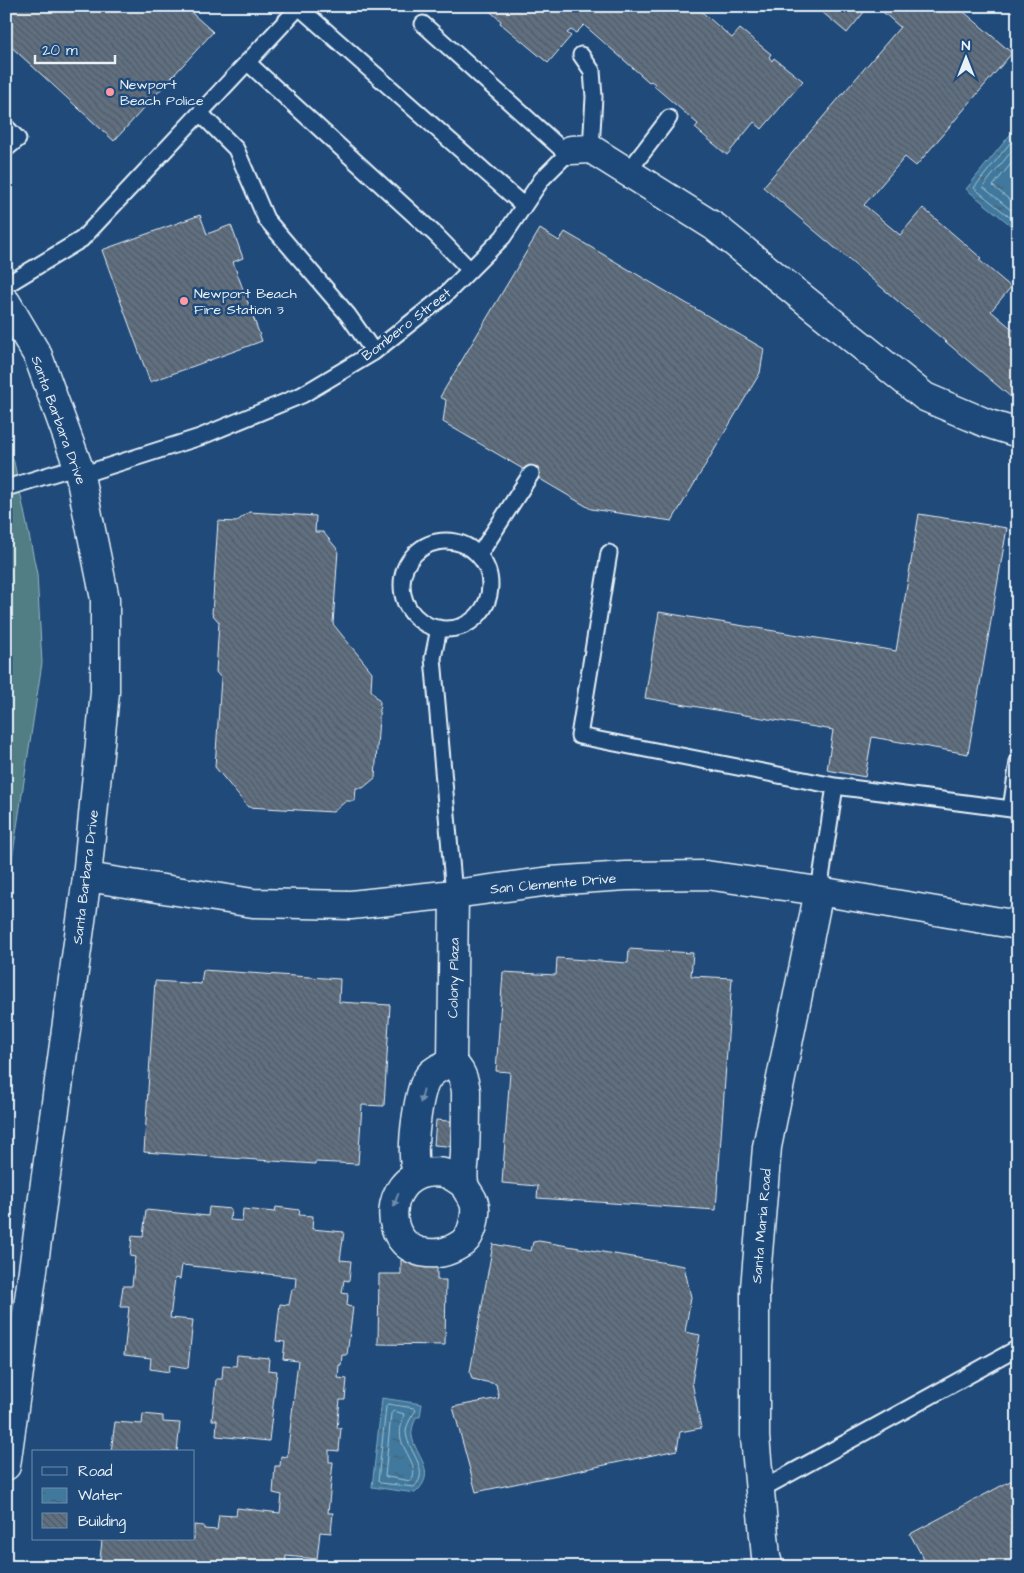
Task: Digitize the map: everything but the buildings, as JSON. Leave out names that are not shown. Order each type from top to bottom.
[{"type":"street","points":[[576,151],[628,172],[715,227],[925,397],[986,423],[1018,433]]},
{"type":"street","name":"Santa Barbara Drive","points":[[6,302],[38,356],[80,471],[105,599],[105,692],[86,877],[6,1466]]},
{"type":"street","name":"San Clemente Drive","points":[[86,877],[253,903],[351,905],[550,881],[626,876],[696,876],[819,890],[1018,925]]},
{"type":"street","name":"Santa Maria Road","points":[[768,1567],[755,1438],[756,1288],[767,1147],[819,890]]},
{"type":"street","name":"Colony Plaza","points":[[452,1062],[454,894]]},
{"type":"street","points":[[418,1175],[414,1156],[414,1144],[424,1088],[427,1079],[437,1068],[452,1062],[461,1072],[466,1091],[464,1184]]},
{"type":"street","points":[[434,1172],[450,1175],[464,1184],[472,1197],[476,1213],[472,1228],[464,1242],[450,1251],[433,1254],[416,1250],[405,1242],[395,1228],[392,1213],[396,1196],[405,1184],[418,1175],[434,1172]]},
{"type":"lane","points":[[6,285],[82,239],[299,6],[524,206]]},
{"type":"lane","points":[[423,24],[576,151],[594,97],[592,70],[581,56]]},
{"type":"lane","points":[[247,62],[436,235],[470,270]]},
{"type":"lane","points":[[200,113],[236,148],[266,219],[348,315],[374,352]]},
{"type":"lane","points":[[628,172],[669,118]]},
{"type":"lane","points":[[6,127],[18,139],[6,148]]},
{"type":"lane","name":"Bombero Street","points":[[6,488],[80,471],[200,437],[302,395],[374,352],[442,298],[503,237],[542,179],[576,151]]},
{"type":"lane","points":[[479,555],[531,474]]},
{"type":"lane","points":[[452,541],[467,546],[479,555],[486,566],[490,579],[489,593],[485,606],[477,616],[466,624],[452,628],[439,628],[424,623],[413,613],[405,600],[402,586],[404,570],[412,557],[423,547],[437,542],[452,541]]},
{"type":"lane","points":[[609,553],[579,736],[835,786],[1011,808],[1018,762]]},
{"type":"lane","points":[[439,628],[432,658],[454,894]]},
{"type":"lane","points":[[819,890],[835,786]]},
{"type":"lane","points":[[760,1490],[1018,1348]]},
{"type":"green space","points":[[6,442],[14,462],[37,574],[42,663],[6,899]]},
{"type":"water","points":[[1018,125],[1018,231],[966,189]]},
{"type":"water","points":[[382,1398],[422,1404],[420,1417],[416,1417],[412,1434],[424,1464],[425,1478],[415,1493],[372,1487]]},
{"type":"place","name":"Newport Beach Police","points":[[110,92]]},
{"type":"place","name":"Newport Beach Fire Station 3","points":[[184,301]]}]
